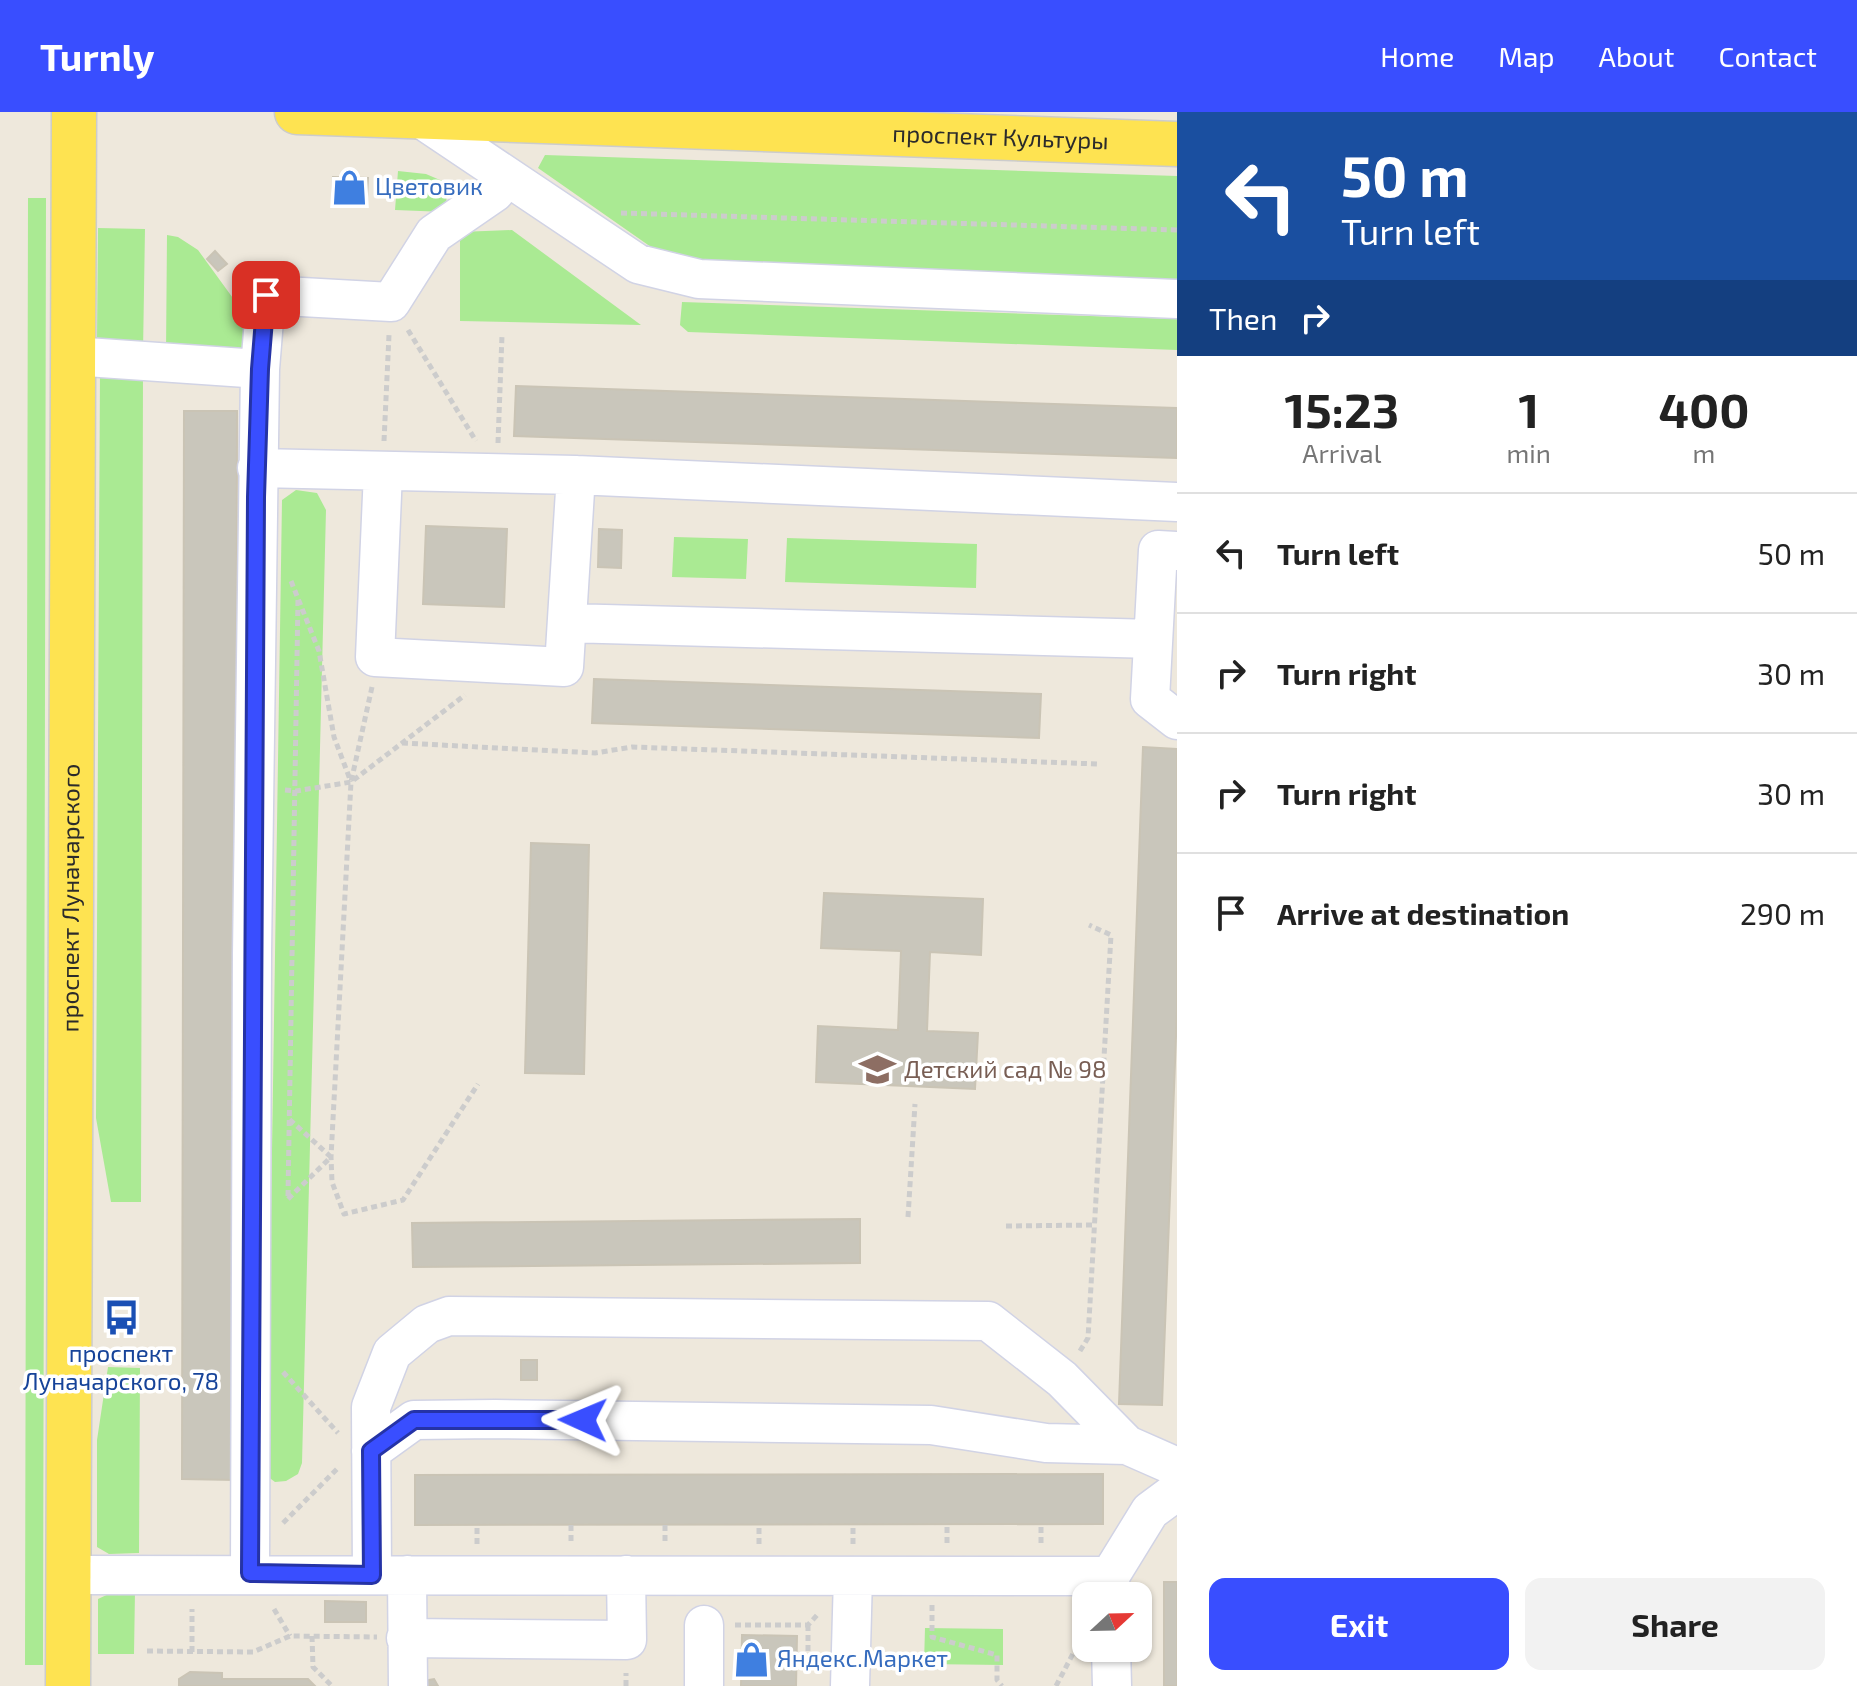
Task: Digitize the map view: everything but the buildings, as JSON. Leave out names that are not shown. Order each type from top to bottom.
[{"type":"main road","name":"проспект Луначарского","points":[[68,1686],[74,112]]},
{"type":"main road","name":"проспект Культуры","points":[[297,112],[537,116],[1177,144]]},
{"type":"street","points":[[844,112],[895,134]]},
{"type":"street","points":[[417,116],[638,264],[699,279],[1177,299]]},
{"type":"street","points":[[250,1573],[257,468],[266,295],[391,302],[434,234],[495,192],[507,177]]},
{"type":"street","points":[[72,356],[260,369]]},
{"type":"street","points":[[257,468],[576,475],[1177,502]]},
{"type":"street","points":[[383,472],[375,657],[564,667],[576,475]]},
{"type":"street","points":[[1177,551],[1158,550],[1150,699],[1177,720]]},
{"type":"street","points":[[567,623],[1153,639]]},
{"type":"street","points":[[408,1686],[406,1638],[363,1451],[371,1407],[392,1353],[427,1324],[449,1316],[988,1321],[1062,1379],[1127,1445],[1177,1467]]},
{"type":"street","points":[[363,1451],[414,1420],[495,1419],[931,1425],[1046,1443],[1127,1445]]},
{"type":"street","points":[[1112,1582],[1150,1511],[1177,1491]]},
{"type":"street","points":[[69,1575],[932,1576],[1072,1584]]},
{"type":"street","points":[[406,1638],[627,1640],[626,1575]]},
{"type":"street","points":[[850,1686],[853,1576]]},
{"type":"street","points":[[704,1625],[704,1686]]},
{"type":"street","points":[[1102,1662],[1112,1686]]},
{"type":"path","points":[[612,212],[1177,230]]},
{"type":"path","points":[[383,472],[391,302]]},
{"type":"path","points":[[391,302],[497,474]]},
{"type":"path","points":[[497,474],[502,335]]},
{"type":"path","points":[[287,571],[319,651],[334,737],[351,782]]},
{"type":"path","points":[[298,599],[287,1200],[331,1157]]},
{"type":"path","points":[[375,657],[375,674],[351,782],[331,1157],[332,1182],[344,1214],[403,1200],[478,1084]]},
{"type":"path","points":[[253,788],[296,791],[351,782],[471,691],[498,665]]},
{"type":"path","points":[[402,743],[595,753],[632,747],[1098,764]]},
{"type":"path","points":[[1062,1379],[1088,1338],[1095,1225],[1111,935],[1089,925]]},
{"type":"path","points":[[251,1091],[290,1120],[331,1157]]},
{"type":"path","points":[[908,1217],[915,1104]]},
{"type":"path","points":[[1006,1226],[1095,1225]]},
{"type":"path","points":[[251,1335],[283,1372],[363,1451],[281,1525]]},
{"type":"path","points":[[283,1372],[284,1357]]},
{"type":"path","points":[[704,1625],[808,1625],[853,1576]]},
{"type":"path","points":[[932,1576],[932,1637],[997,1655],[997,1680],[1002,1686]]},
{"type":"path","points":[[192,1577],[192,1652]]},
{"type":"path","points":[[147,1651],[253,1652],[290,1636],[406,1638]]},
{"type":"path","points":[[312,1636],[313,1667],[332,1686]]},
{"type":"path","points":[[1056,1686],[1078,1662]]},
{"type":"green space","points":[[545,155],[1177,176],[1177,281],[701,264],[661,254],[538,168]]},
{"type":"green space","points":[[398,171],[426,174],[447,183],[446,212],[395,210]]},
{"type":"green space","points":[[28,198],[46,198],[43,1665],[25,1665]]},
{"type":"green space","points":[[98,228],[145,229],[143,352],[97,339]]},
{"type":"green space","points":[[512,230],[641,325],[460,321],[460,232]]},
{"type":"green space","points":[[167,235],[178,237],[198,250],[251,323],[250,351],[166,353]]},
{"type":"green space","points":[[682,302],[1177,319],[1177,350],[688,332],[680,325]]},
{"type":"green space","points":[[143,370],[141,1202],[111,1202],[96,1118],[100,371]]},
{"type":"green space","points":[[296,490],[317,493],[326,510],[302,1463],[298,1474],[286,1481],[275,1482],[267,1476],[282,500]]},
{"type":"green space","points":[[674,537],[748,539],[746,579],[672,577]]},
{"type":"green space","points":[[787,538],[977,544],[976,588],[785,582]]},
{"type":"green space","points":[[108,1367],[140,1368],[139,1553],[109,1554],[97,1547],[97,1440]]},
{"type":"green space","points":[[115,1591],[135,1591],[134,1654],[98,1654],[98,1599]]},
{"type":"green space","points":[[925,1628],[1003,1629],[1003,1665],[924,1664]]},
{"type":"place","name":"Цветовик","points":[[349,187]]},
{"type":"place","name":"Детский сад № 98","points":[[878,1070]]},
{"type":"place","name":"проспект Луначарского, 78","points":[[121,1317]]},
{"type":"place","name":"Яндекс.Маркет","points":[[751,1659]]},
{"type":"route","points":[[266,295],[256,497],[250,1573],[372,1575],[371,1451],[414,1420],[583,1420]]}]
